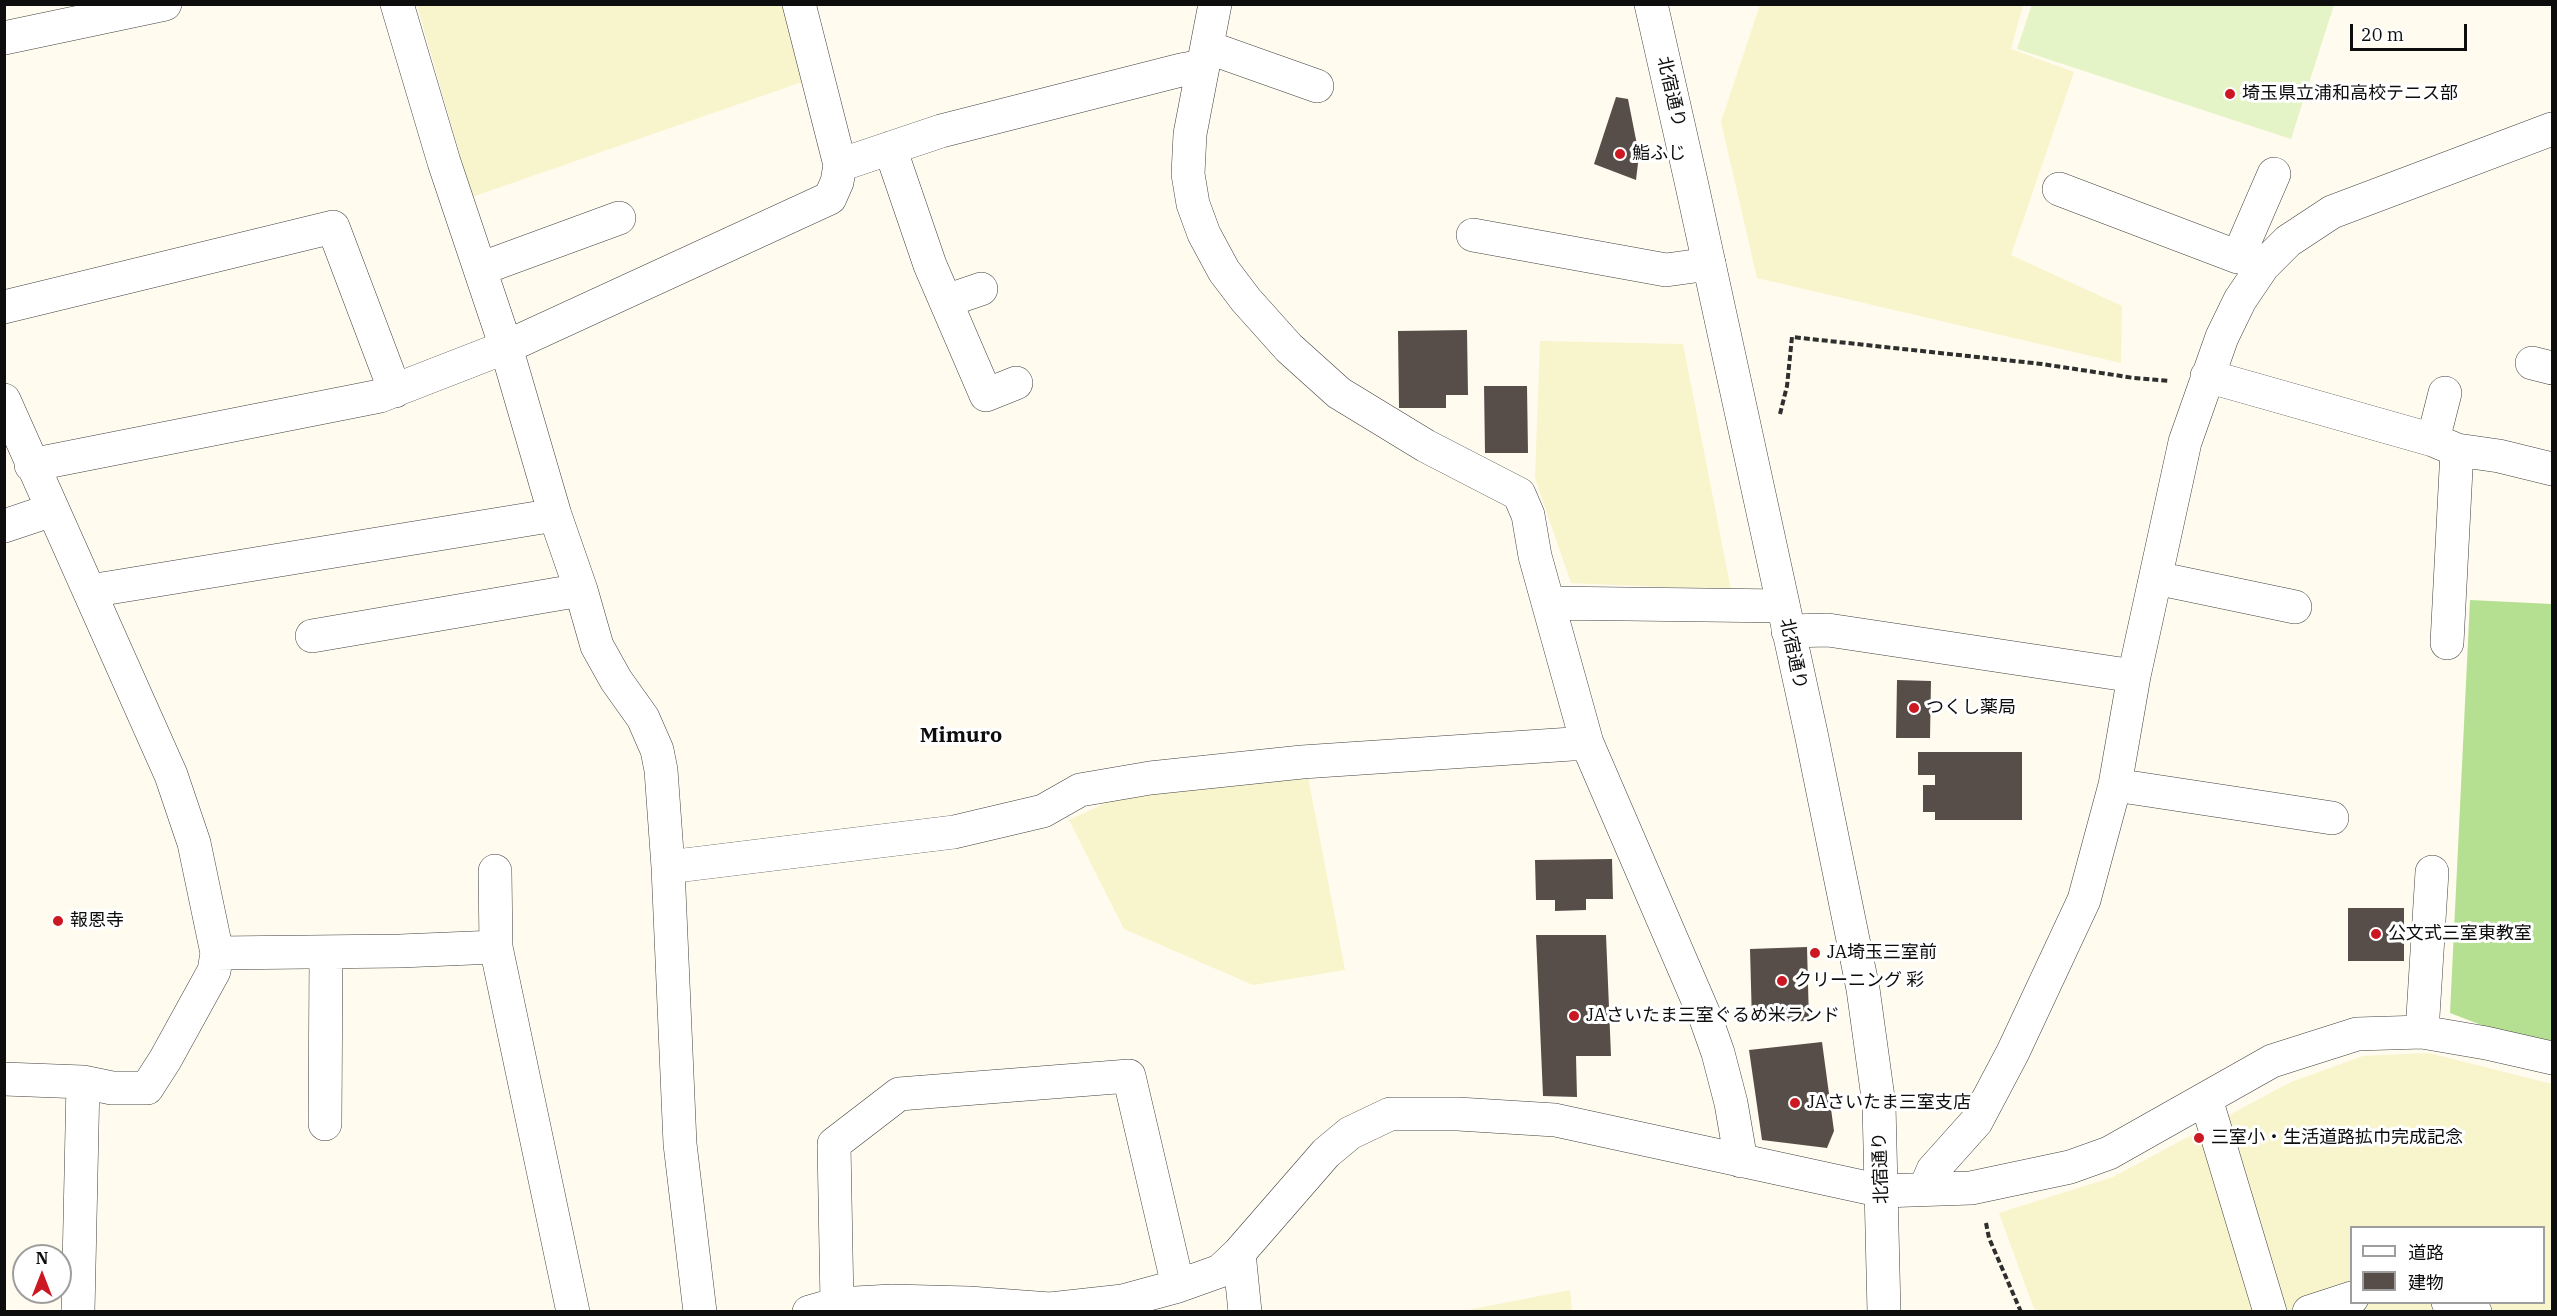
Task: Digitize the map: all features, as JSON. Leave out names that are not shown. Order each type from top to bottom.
[{"type":"street","points":[[4,38],[165,4]]},
{"type":"street","points":[[397,4],[506,346],[555,515],[581,590],[597,646],[616,680],[643,718],[657,750],[668,867],[680,1144],[700,1311]]},
{"type":"street","points":[[31,465],[380,396],[506,346],[830,198],[837,182],[840,165],[799,4]]},
{"type":"street","points":[[1215,4],[1190,134],[1188,174],[1193,204],[1204,234],[1224,271],[1289,348],[1339,393],[1426,446],[1518,494],[1527,515],[1535,556],[1587,743],[1706,1019],[1718,1053],[1731,1103],[1741,1161]]},
{"type":"street","name":"北宿通り","points":[[1651,4],[1786,619],[1863,989],[1879,1105],[1884,1311]]},
{"type":"street","points":[[840,165],[941,131],[1170,72],[1205,57],[1317,86]]},
{"type":"street","points":[[2248,266],[2332,212],[2553,129]]},
{"type":"street","points":[[890,148],[930,265],[987,395],[1016,383]]},
{"type":"street","points":[[1925,1189],[1933,1170],[1976,1122],[2013,1052],[2084,900],[2115,784],[2169,504],[2185,442],[2222,337],[2240,300],[2274,174]]},
{"type":"street","points":[[2059,189],[2248,266]]},
{"type":"street","points":[[480,269],[620,218]]},
{"type":"street","points":[[4,307],[333,227],[394,391]]},
{"type":"street","points":[[1473,235],[1666,270],[1709,264]]},
{"type":"street","points":[[946,301],[981,289]]},
{"type":"street","points":[[2205,382],[2445,445],[2553,469]]},
{"type":"street","points":[[2445,393],[2447,643]]},
{"type":"street","points":[[4,400],[171,776],[194,843],[217,953],[214,971],[147,1088],[112,1088],[83,1082],[4,1079]]},
{"type":"street","points":[[4,526],[52,510]]},
{"type":"street","points":[[90,591],[555,515]]},
{"type":"street","points":[[2156,578],[2295,607]]},
{"type":"street","points":[[312,636],[581,590]]},
{"type":"street","points":[[1548,603],[1786,619],[1828,630],[2134,676]]},
{"type":"street","points":[[668,867],[954,832],[1043,811],[1080,790],[1150,778],[1302,762],[1587,743]]},
{"type":"street","points":[[2115,784],[2332,818]]},
{"type":"street","points":[[495,871],[496,947],[573,1311]]},
{"type":"street","points":[[2422,1032],[2432,872]]},
{"type":"street","points":[[217,953],[326,953],[496,947]]},
{"type":"street","points":[[325,1124],[326,953]]},
{"type":"street","points":[[1179,1286],[1129,1076],[900,1094],[834,1144],[823,1308],[892,1301],[969,1303],[1050,1310],[1123,1301],[1179,1286],[1220,1271],[1326,1153],[1350,1133],[1390,1114],[1458,1114],[1555,1120],[1882,1191],[1925,1189],[1983,1186],[2070,1167],[2109,1153],[2272,1061],[2357,1034],[2422,1032],[2474,1040],[2553,1059]]},
{"type":"street","points":[[78,1311],[83,1082]]},
{"type":"street","points":[[2206,1099],[2270,1311]]},
{"type":"street","points":[[1239,1252],[1245,1311]]},
{"type":"street","points":[[2309,1311],[2350,1299]]},
{"type":"street","points":[[2454,1304],[2475,1311]]},
{"type":"path","points":[[1777,422],[1787,386],[1792,337],[2042,364],[2134,378],[2205,382]]},
{"type":"path","points":[[1983,1186],[1989,1238],[2021,1311]]},
{"type":"shaded area","points":[[417,5],[782,5],[802,82],[472,197]]},
{"type":"shaded area","points":[[1760,5],[2023,5],[2011,49],[2074,72],[2011,255],[2122,306],[2121,363],[1757,278],[1721,122]]},
{"type":"shaded area","points":[[1540,341],[1683,344],[1731,590],[1571,583],[1535,478]]},
{"type":"shaded area","points":[[1308,777],[1345,970],[1253,985],[1124,929],[1069,820],[1121,796]]},
{"type":"shaded area","points":[[2429,1053],[2552,1084],[2552,1311],[2042,1311],[2034,1309],[1999,1213],[2113,1177],[2291,1082],[2363,1056]]},
{"type":"shaded area","points":[[1570,1290],[1572,1311],[1463,1311]]},
{"type":"green space","name":"埼玉県立浦和高校テニス部","points":[[2032,4],[2334,5],[2291,139],[2017,49]]},
{"type":"green space","points":[[2470,600],[2552,604],[2552,1052],[2450,1013]]},
{"type":"building","points":[[1616,97],[1628,99],[1639,155],[1636,180],[1594,164]]},
{"type":"building","points":[[1467,330],[1468,395],[1446,395],[1446,408],[1399,408],[1398,331]]},
{"type":"building","points":[[1484,386],[1527,386],[1528,453],[1485,453]]},
{"type":"building","points":[[1897,680],[1931,681],[1930,738],[1896,738]]},
{"type":"building","points":[[1918,752],[2022,752],[2022,820],[1935,820],[1935,812],[1923,812],[1923,785],[1935,785],[1935,775],[1918,775]]},
{"type":"building","points":[[1612,859],[1613,899],[1586,899],[1586,910],[1555,911],[1555,900],[1536,900],[1535,860]]},
{"type":"building","name":"公文式三室東教室","points":[[2348,908],[2404,908],[2404,961],[2348,961]]},
{"type":"building","points":[[1536,935],[1606,935],[1611,1056],[1576,1056],[1577,1097],[1543,1096]]},
{"type":"building","points":[[1807,947],[1809,1021],[1752,1022],[1750,949]]},
{"type":"building","points":[[1822,1042],[1834,1131],[1827,1148],[1762,1140],[1749,1050]]},
{"type":"place","name":"埼玉県立浦和高校テニス部","points":[[2230,94]]},
{"type":"place","name":"鮨ふじ","points":[[1620,154]]},
{"type":"place","name":"つくし薬局","points":[[1914,708]]},
{"type":"place","name":"報恩寺","points":[[58,921]]},
{"type":"place","name":"公文式三室東教室","points":[[2376,934]]},
{"type":"place","name":"JA埼玉三室前","points":[[1815,953]]},
{"type":"place","name":"クリーニング 彩","points":[[1782,981]]},
{"type":"place","name":"JAさいたま三室ぐるめ米ランド","points":[[1574,1016]]},
{"type":"place","name":"JAさいたま三室支店","points":[[1795,1103]]},
{"type":"place","name":"三室小・生活道路拡巾完成記念","points":[[2199,1138]]},
{"type":"district","name":"Mimuro","points":[[961,736]]}]
